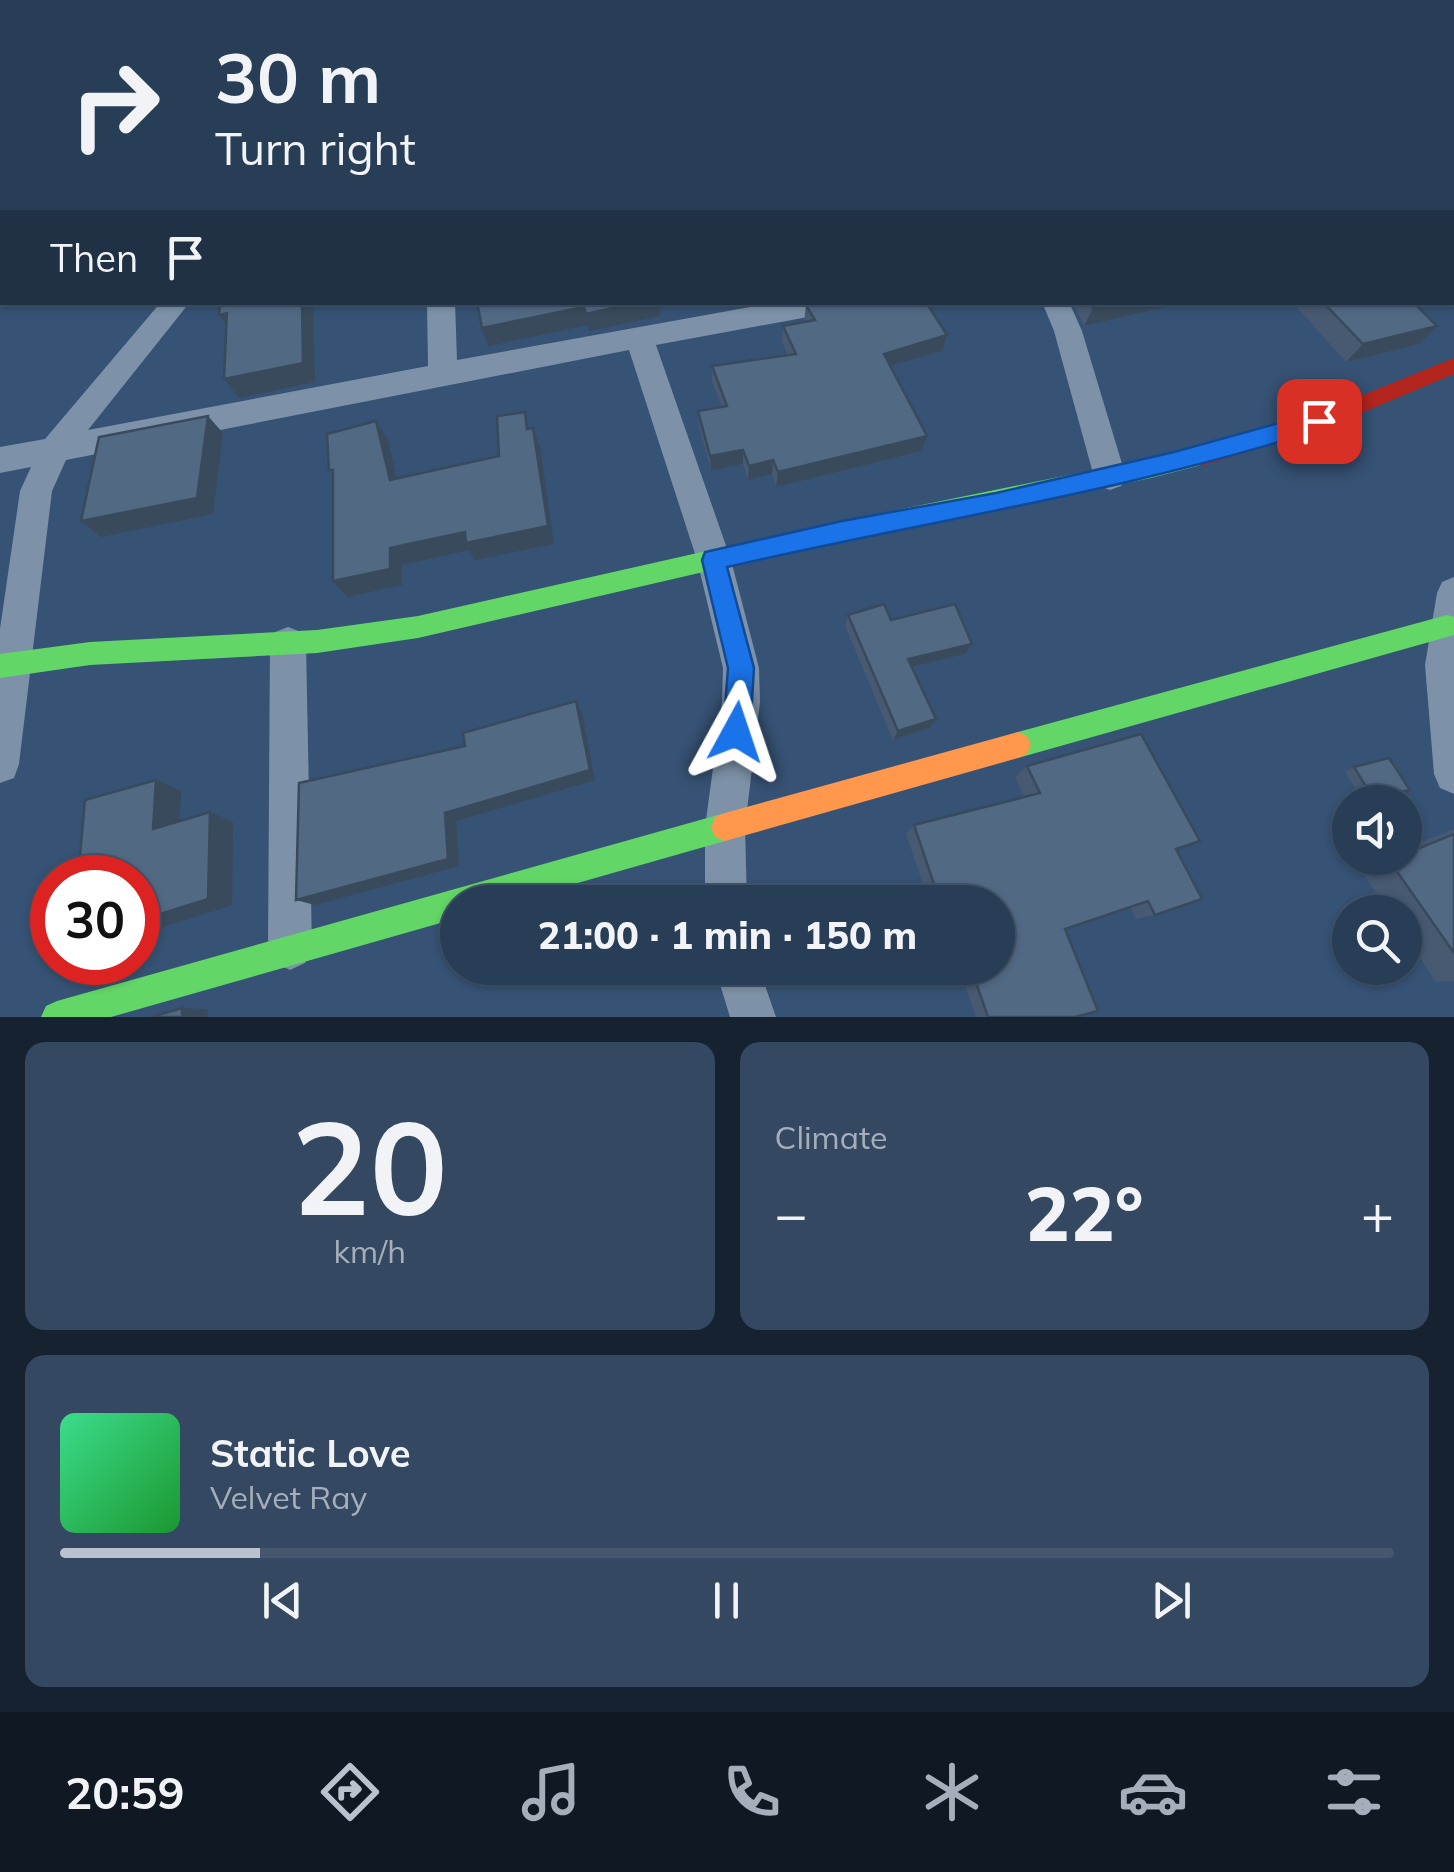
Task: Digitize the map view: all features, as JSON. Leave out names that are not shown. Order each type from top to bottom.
[{"type":"street","points":[[0,764],[7,664],[36,491],[54,449],[174,305]]},
{"type":"street","points":[[441,305],[443,374]]},
{"type":"street","points":[[0,460],[820,305]]},
{"type":"street","points":[[1056,305],[1068,331],[1110,476]]},
{"type":"street","points":[[640,339],[714,560],[741,668],[741,702],[725,828],[726,885]]},
{"type":"street","points":[[7,664],[134,648],[288,644],[395,632],[498,613],[842,531],[957,512],[1290,431],[1406,390],[1454,366]]},
{"type":"street","points":[[57,1017],[725,828],[1451,610],[1443,665],[1454,774]]},
{"type":"street","points":[[288,644],[290,948]]},
{"type":"street","points":[[742,985],[752,1017]]},
{"type":"building","points":[[220,305],[302,305],[303,363],[224,379],[227,313],[219,315]]},
{"type":"building","points":[[478,305],[625,305],[586,314],[584,307],[482,328]]},
{"type":"building","points":[[806,305],[928,305],[947,335],[884,354],[927,436],[778,472],[773,460],[749,466],[743,450],[710,456],[698,411],[727,406],[712,366],[796,354],[783,326],[815,320]]},
{"type":"building","points":[[1326,305],[1416,305],[1437,326],[1363,344]]},
{"type":"building","points":[[525,412],[527,429],[533,428],[548,526],[466,543],[465,532],[390,548],[390,569],[333,581],[333,470],[329,470],[327,434],[376,421],[390,480],[499,456],[497,416]]},
{"type":"building","points":[[208,416],[197,498],[81,521],[99,437]]},
{"type":"building","points":[[884,604],[891,620],[955,604],[972,644],[908,659],[936,719],[898,731],[848,615]]},
{"type":"building","points":[[576,701],[590,770],[445,813],[448,859],[296,900],[299,783],[465,746],[463,733]]},
{"type":"building","points":[[1141,734],[1200,841],[1176,849],[1202,899],[1155,915],[1148,901],[1065,929],[1098,1011],[1075,1017],[988,1017],[977,985],[1015,985],[1015,885],[934,885],[914,825],[1040,793],[1027,766]]},
{"type":"building","points":[[1389,758],[1407,785],[1365,785],[1354,767]]},
{"type":"building","points":[[156,780],[153,829],[210,812],[208,899],[160,914],[160,855],[80,855],[85,800]]},
{"type":"building","points":[[1454,834],[1454,953],[1422,907],[1422,895],[1413,895],[1399,875],[1422,875],[1422,847]]},
{"type":"building","points":[[182,1008],[182,1017],[151,1017]]},
{"type":"traffic: fast","points":[[0,666],[90,654],[317,641],[418,627],[799,540],[1201,457]]},
{"type":"traffic: fast","points":[[1018,745],[1447,626]]},
{"type":"traffic: fast","points":[[57,1017],[725,827]]},
{"type":"traffic: slow","points":[[725,827],[1018,745]]},
{"type":"traffic: jam","points":[[1201,457],[1309,426],[1454,366]]},
{"type":"route","points":[[736,732],[741,668],[714,560],[842,531],[957,512],[1174,461],[1319,421]]}]
